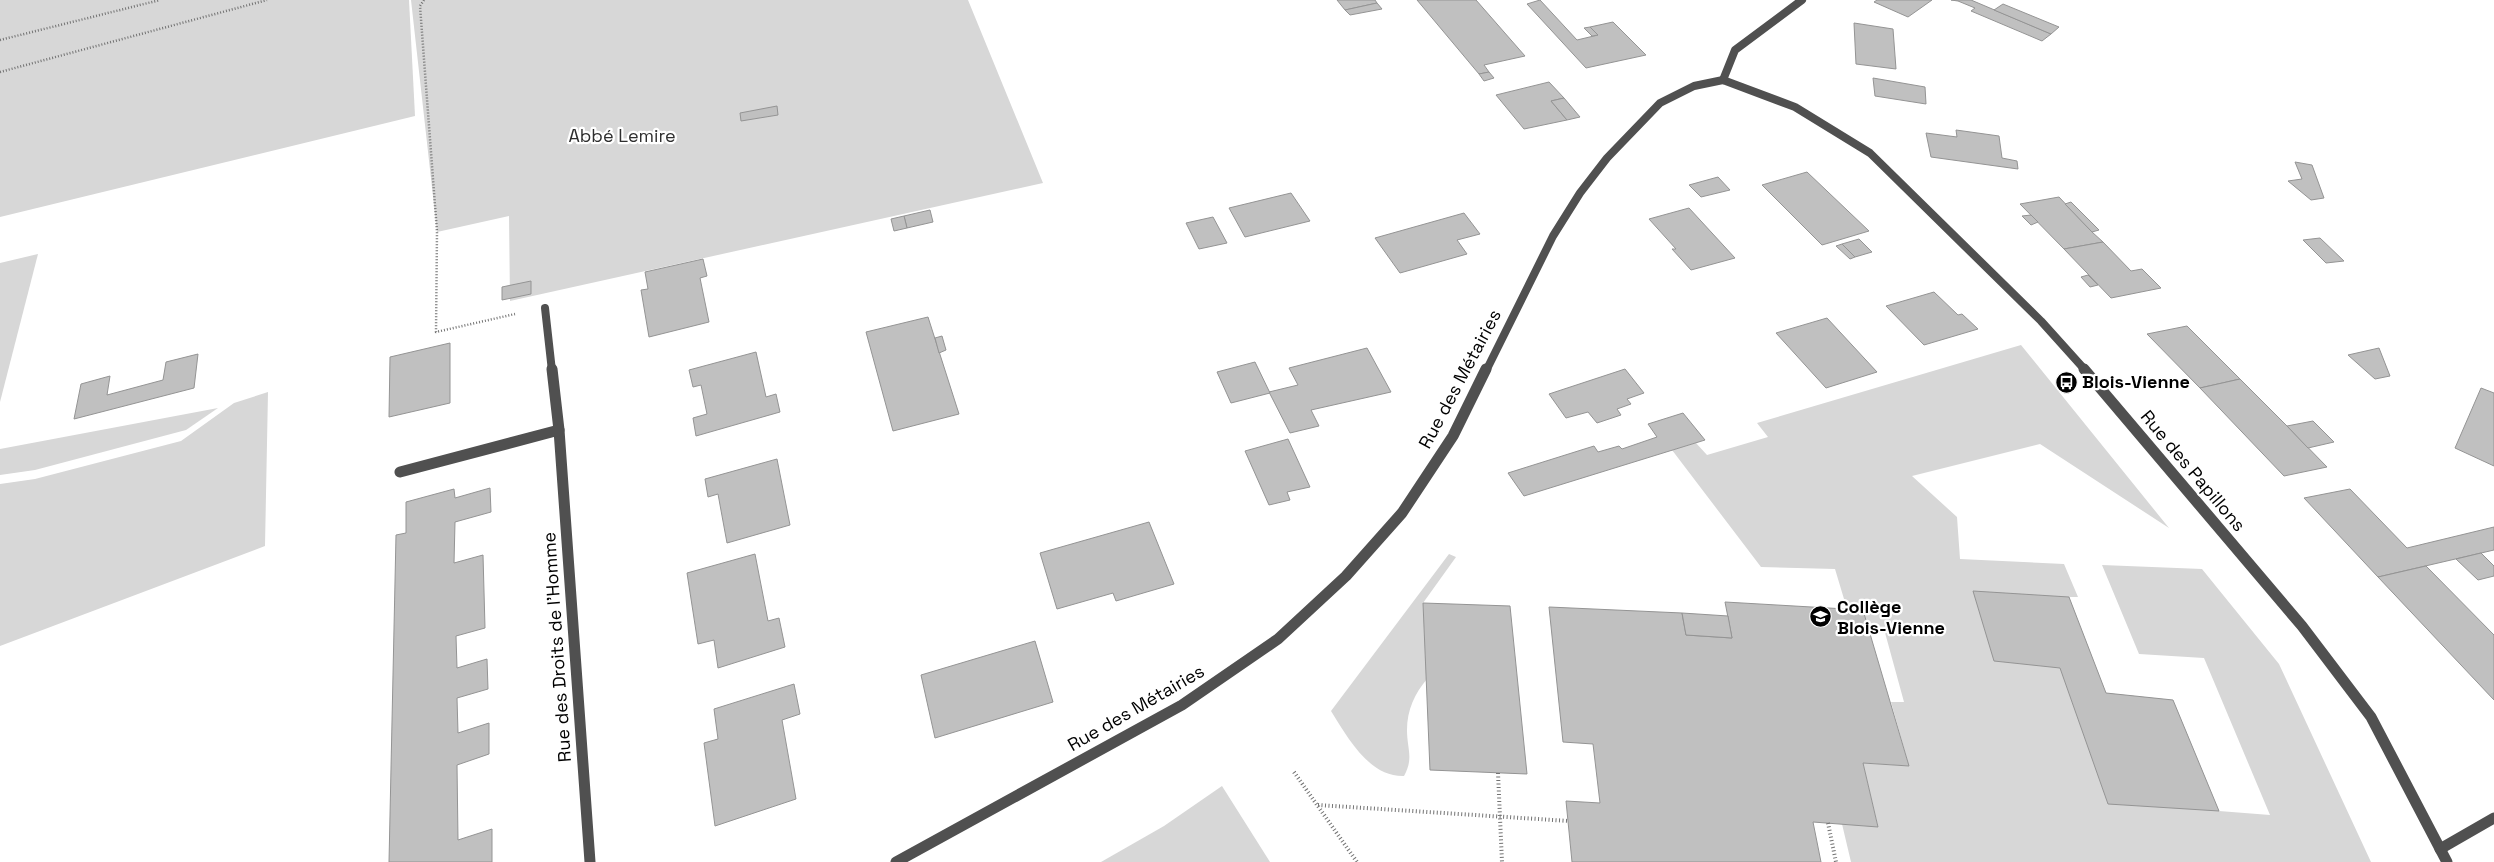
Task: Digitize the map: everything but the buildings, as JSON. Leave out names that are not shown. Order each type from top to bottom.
[{"type":"street","points":[[1723,80],[1735,50],[1802,0]]},
{"type":"street","name":"Rue des Papillons","points":[[1723,80],[1795,107],[1870,153],[2041,321],[2118,408],[2302,626],[2337,671],[2371,717],[2447,862]]},
{"type":"street","name":"Rue des Métairies","points":[[896,862],[1182,705],[1278,639],[1346,576],[1402,513],[1453,436],[1554,236],[1580,193],[1607,158],[1660,103],[1694,86],[1723,80]]},
{"type":"street","name":"Rue des Droits de l'Homme","points":[[545,308],[559,430],[590,862]]},
{"type":"street","points":[[400,472],[559,430]]},
{"type":"street","points":[[2440,849],[2494,818]]},
{"type":"path","points":[[0,40],[160,0]]},
{"type":"path","points":[[0,72],[267,0]]},
{"type":"path","points":[[424,0],[420,6],[437,232],[436,332],[545,308]]},
{"type":"path","points":[[1294,772],[1358,862]]},
{"type":"path","points":[[1498,773],[1502,862]]},
{"type":"path","points":[[1318,805],[1569,821]]},
{"type":"path","points":[[1828,823],[1836,862]]},
{"type":"green space","points":[[0,0],[409,0],[415,116],[0,217]]},
{"type":"green space","name":"Abbé Lemire","points":[[411,0],[968,0],[1043,183],[510,301],[509,216],[437,232]]},
{"type":"green space","points":[[38,254],[0,402],[0,263]]},
{"type":"green space","points":[[2021,345],[2169,528],[2040,444],[1912,476],[1957,517],[1960,559],[2064,564],[2078,597],[2069,597],[2106,693],[2173,700],[2219,811],[2270,815],[2204,658],[2139,654],[2102,565],[2202,569],[2279,664],[2371,862],[1851,862],[1842,824],[1878,826],[1863,763],[1909,766],[1891,702],[1904,702],[1884,629],[1869,628],[1863,610],[1847,609],[1835,569],[1761,567],[1672,450],[1696,443],[1707,455],[1768,437],[1757,423]]},
{"type":"green space","points":[[268,392],[265,546],[0,646],[0,484],[35,479],[181,441],[234,403]]},
{"type":"green space","points":[[218,408],[186,430],[35,470],[0,475],[0,449]]},
{"type":"green space","points":[[1449,554],[1456,557],[1423,603],[1427,679],[1415,696],[1408,716],[1409,764],[1404,776],[1392,775],[1380,770],[1361,754],[1352,744],[1331,711]]},
{"type":"green space","points":[[1222,786],[1270,862],[1101,862],[1164,826]]},
{"type":"place","name":"Blois-Vienne","points":[[2066,382]]},
{"type":"place","name":"Collège Blois-Vienne","points":[[1821,617]]}]
